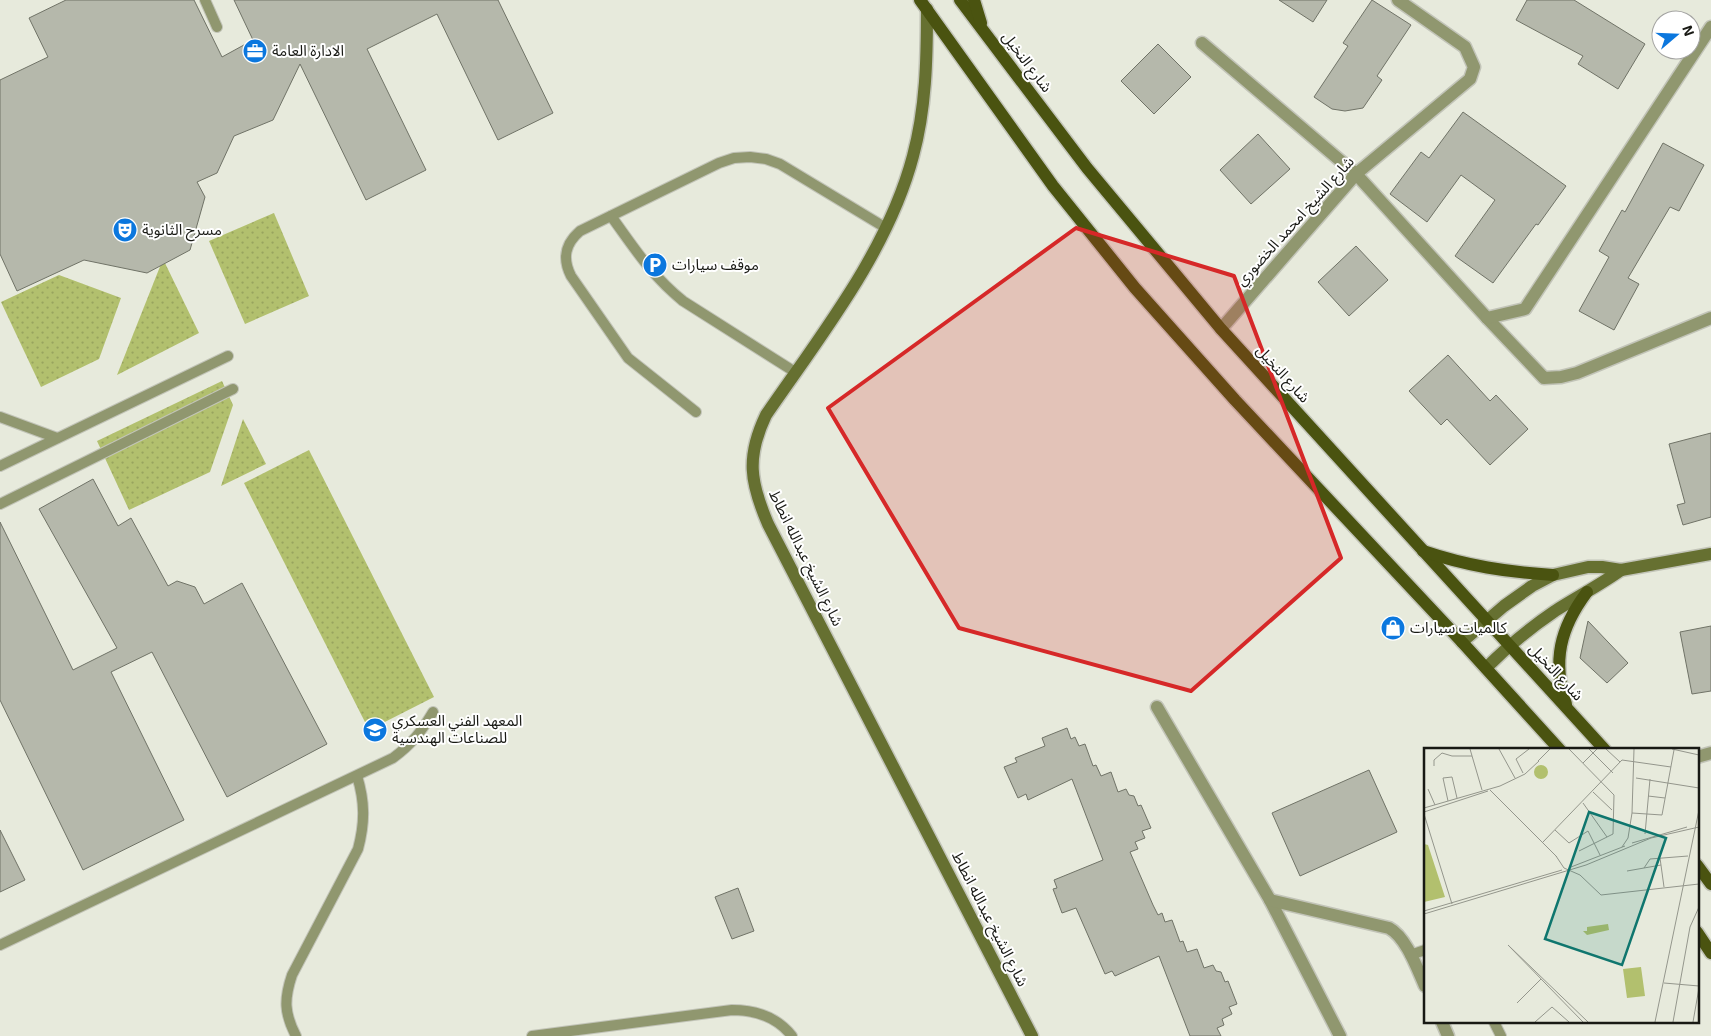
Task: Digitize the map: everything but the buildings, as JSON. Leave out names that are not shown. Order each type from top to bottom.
[{"type":"main road","name":"شارع النخيل","points":[[960,0],[1087,168],[1221,329],[1603,748]]},
{"type":"main road","points":[[974,0],[981,23],[990,41]]},
{"type":"main road","points":[[925,3],[1053,186],[1135,288],[1235,400],[1462,642],[1558,748]]},
{"type":"main road","name":"شارع الشيخ عبدالله انطاط","points":[[925,3],[926,81],[913,157],[886,228],[861,274],[766,415],[758,432],[752,470],[755,489],[761,507],[1032,1036]]},
{"type":"main road","points":[[1421,550],[1472,566],[1553,575]]},
{"type":"main road","points":[[1462,642],[1532,586],[1553,575],[1588,567],[1621,570],[1711,554]]},
{"type":"main road","points":[[1486,668],[1509,646],[1554,612],[1621,570]]},
{"type":"main road","points":[[1566,706],[1560,687],[1558,667],[1560,646],[1572,614],[1587,592]]},
{"type":"main road","points":[[1698,866],[1711,884]]},
{"type":"main road","points":[[1698,934],[1711,953]]},
{"type":"street","name":"شارع الشيخ امحمد الخضوري","points":[[1221,329],[1356,174],[1470,79],[1474,67],[1465,46],[1398,0]]},
{"type":"street","points":[[1487,318],[1525,309],[1711,27]]},
{"type":"street","points":[[1202,43],[1356,174],[1544,378],[1561,377],[1577,373],[1711,318]]},
{"type":"street","points":[[1157,706],[1270,900],[1340,1036]]},
{"type":"street","points":[[1698,757],[1711,753]]},
{"type":"street","points":[[1270,900],[1389,928],[1400,936],[1424,984]]},
{"type":"street","points":[[1443,1024],[1448,1036]]},
{"type":"lane","points":[[205,0],[217,28]]},
{"type":"lane","points":[[696,412],[628,358],[596,314],[567,267],[565,257],[567,246],[572,238],[611,216],[719,163],[734,158],[750,157],[766,159],[780,164],[886,228]]},
{"type":"lane","points":[[611,216],[648,268],[671,291],[683,301],[795,372]]},
{"type":"lane","points":[[0,466],[228,356]]},
{"type":"lane","points":[[0,504],[233,389]]},
{"type":"lane","points":[[0,417],[57,438]]},
{"type":"lane","points":[[0,945],[393,758],[410,746],[423,730],[433,712]]},
{"type":"lane","points":[[296,1036],[290,1024],[286,1008],[287,991],[292,975],[358,849],[363,831],[364,812],[357,776]]},
{"type":"lane","points":[[1410,955],[1424,950]]},
{"type":"lane","points":[[532,1036],[738,1010],[758,1012],[770,1017],[781,1024],[792,1036]]},
{"type":"lane","points":[[1495,1024],[1501,1036]]},
{"type":"highlighted area","points":[[1076,228],[1234,276],[1341,558],[1191,691],[959,628],[828,408]]},
{"type":"green space","points":[[274,213],[309,296],[245,324],[209,241]]},
{"type":"green space","points":[[163,259],[199,333],[117,375]]},
{"type":"green space","points":[[59,275],[121,298],[99,359],[41,387],[1,302]]},
{"type":"green space","points":[[222,381],[233,405],[210,472],[129,510],[97,441]]},
{"type":"green space","points":[[243,419],[266,464],[221,486]]},
{"type":"green space","points":[[309,450],[434,697],[369,730],[244,483]]},
{"type":"place","name":"الادارة العامة","points":[[255,51]]},
{"type":"place","name":"مسرح الثانوية","points":[[125,230]]},
{"type":"place","name":"موقف سيارات","points":[[655,265]]},
{"type":"place","name":"كالميات سيارات","points":[[1393,628]]},
{"type":"place","name":"المعهد الفني العسكري للصناعات الهندسية","points":[[375,730]]}]
